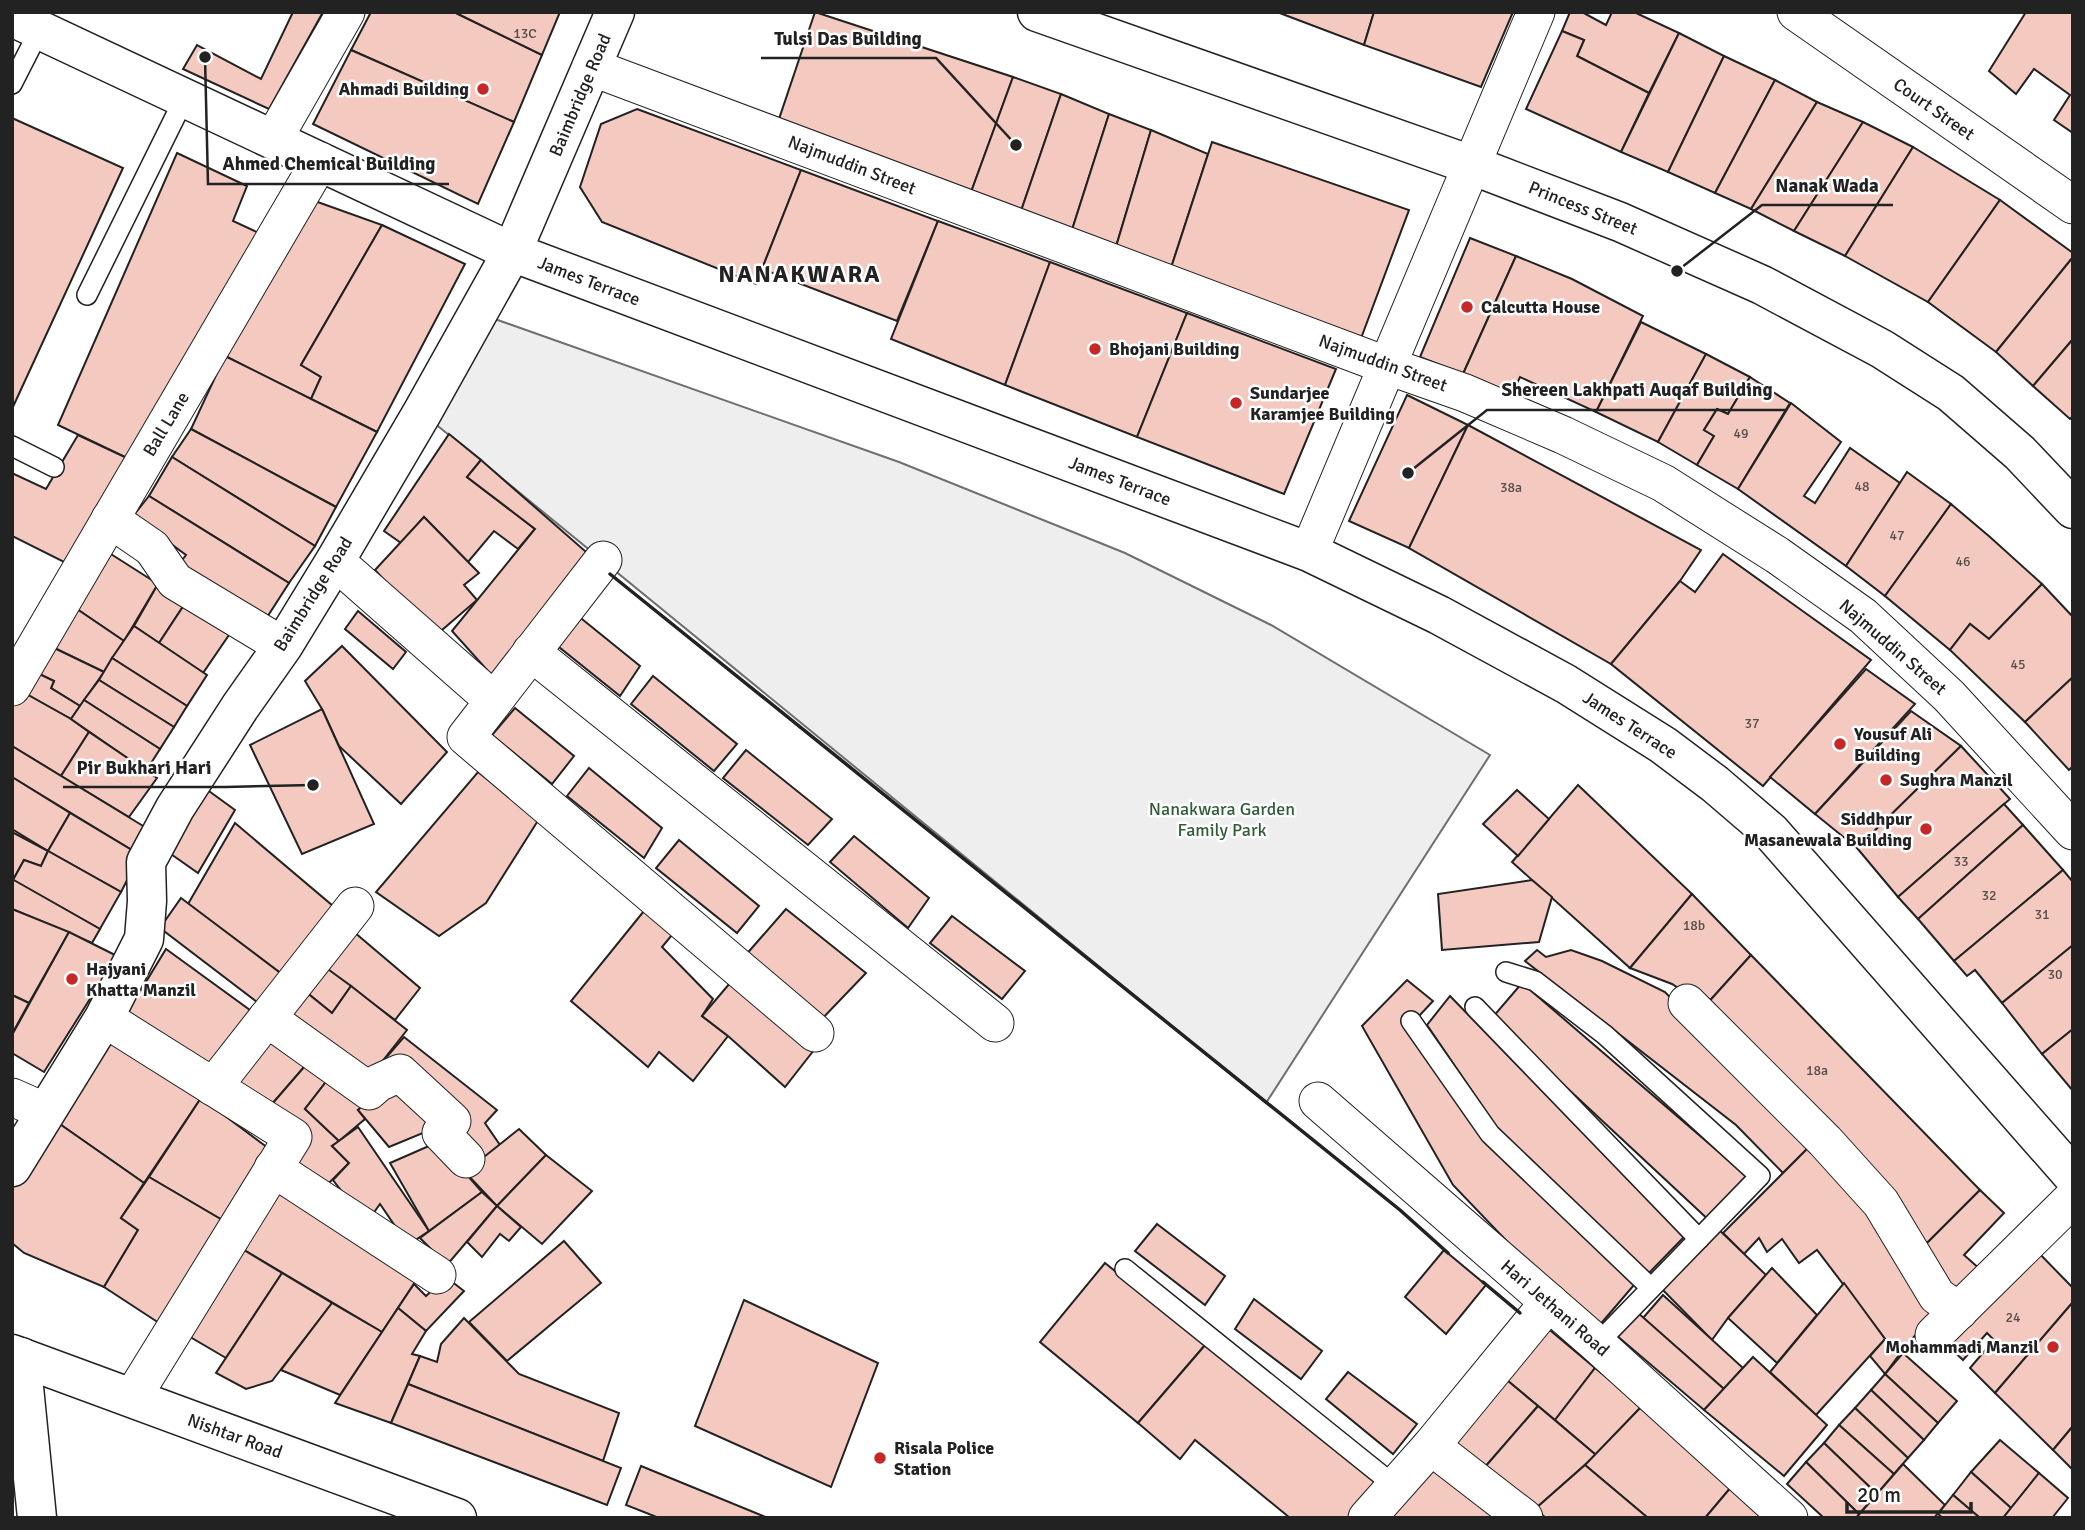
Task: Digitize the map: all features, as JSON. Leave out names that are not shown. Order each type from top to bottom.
[{"type":"street","points":[[273,140],[346,12]]},
{"type":"street","name":"Baimbridge Road","points":[[12,1167],[104,1018],[144,939],[146,862],[175,808],[335,561],[512,252],[615,12]]},
{"type":"street","name":"Princess Street","points":[[1037,12],[1474,166],[1620,222],[1762,285],[1882,349],[1951,393],[2020,453],[2073,509]]},
{"type":"street","points":[[1309,552],[1474,166],[1536,12]]},
{"type":"street","name":"Court Street","points":[[1796,12],[2073,205]]},
{"type":"street","name":"James Terrace","points":[[26,24],[512,252],[1309,552],[1439,615],[1566,684],[1663,745],[1715,784],[1771,832],[2073,1176]]},
{"type":"street","name":"Najmuddin Street","points":[[591,67],[1465,393],[1651,477],[1777,555],[1863,616],[1949,696],[2073,831]]},
{"type":"street","name":"Ball Lane","points":[[12,687],[320,161]]},
{"type":"street","points":[[110,519],[152,548],[175,581],[282,646]]},
{"type":"street","points":[[335,561],[493,700]]},
{"type":"street","points":[[603,561],[466,737],[815,1033]]},
{"type":"street","points":[[531,652],[995,1023]]},
{"type":"street","points":[[213,1087],[355,906]]},
{"type":"street","points":[[1687,1003],[1825,1141],[1881,1203],[1937,1296],[1947,1323],[2073,1198]]},
{"type":"street","points":[[104,1018],[293,1137],[132,1398]]},
{"type":"street","points":[[267,1018],[369,1091],[378,1083],[400,1073],[452,1121],[441,1133],[466,1159]]},
{"type":"street","points":[[12,1097],[46,1112]]},
{"type":"street","name":"Hari Jethani Road","points":[[1318,1101],[1597,1344],[1789,1518]]},
{"type":"street","points":[[273,1168],[437,1275]]},
{"type":"street","points":[[1367,1518],[1431,1446],[1549,1302]]},
{"type":"street","points":[[17,1356],[37,1518]]},
{"type":"street","name":"Nishtar Road","points":[[17,1356],[457,1518]]},
{"type":"street","points":[[1431,1446],[1524,1518]]},
{"type":"lane","points":[[12,84],[26,24]]},
{"type":"lane","points":[[87,295],[184,99]]},
{"type":"lane","points":[[12,446],[54,467]]},
{"type":"lane","points":[[1506,972],[1535,981],[1605,1035],[1759,1176],[1597,1344]]},
{"type":"lane","points":[[1475,1007],[1699,1239]]},
{"type":"lane","points":[[1411,1021],[1490,1134],[1651,1288]]},
{"type":"lane","points":[[1125,1269],[1395,1486]]},
{"type":"green space","name":"Nanakwara Garden Family Park","points":[[478,313],[899,462],[1125,553],[1271,625],[1490,755],[1266,1103],[422,413]]},
{"type":"building","points":[[293,12],[323,12],[269,109],[183,69],[197,45],[261,79]]},
{"type":"building","name":"Ahmadi Building","points":[[371,12],[454,12],[542,55],[514,122],[351,50]]},
{"type":"building","points":[[454,12],[560,12],[542,55]]},
{"type":"building","points":[[815,12],[1013,77],[970,195],[777,125]]},
{"type":"building","points":[[1277,12],[1374,12],[1364,45]]},
{"type":"building","points":[[1374,12],[1513,12],[1481,87],[1364,45]]},
{"type":"building","points":[[1570,12],[1582,12],[1606,25],[1612,12],[1634,12],[1679,33],[1649,93],[1577,56],[1584,40],[1562,31]]},
{"type":"building","points":[[2026,12],[2073,12],[2073,133],[2054,120],[2070,95],[2034,69],[2016,94],[1989,71]]},
{"type":"building","points":[[1562,31],[1584,40],[1577,56],[1649,93],[1621,152],[1526,109]]},
{"type":"building","points":[[1679,33],[1724,56],[1668,172],[1621,152]]},
{"type":"building","points":[[351,50],[514,122],[478,204],[313,124]]},
{"type":"building","points":[[1724,56],[1775,80],[1715,193],[1668,172]]},
{"type":"building","points":[[1013,77],[1061,94],[1020,214],[970,195]]},
{"type":"building","points":[[1775,80],[1817,102],[1751,209],[1715,193]]},
{"type":"building","points":[[1061,94],[1109,114],[1071,233],[1020,214]]},
{"type":"building","points":[[1817,102],[1863,122],[1794,231],[1751,209]]},
{"type":"building","points":[[637,109],[801,170],[756,284],[602,222],[580,187],[601,124]]},
{"type":"building","points":[[1109,114],[1151,130],[1115,250],[1071,233]]},
{"type":"building","points":[[12,118],[123,168],[12,409]]},
{"type":"building","points":[[1863,122],[1913,147],[1845,256],[1794,231]]},
{"type":"building","points":[[1151,130],[1208,154],[1170,271],[1115,250]]},
{"type":"building","points":[[1212,142],[1409,210],[1360,341],[1170,271]]},
{"type":"building","points":[[1913,147],[2000,200],[1928,302],[1845,256]]},
{"type":"building","points":[[177,153],[247,186],[233,221],[261,234],[129,459],[58,425]]},
{"type":"building","points":[[801,170],[938,221],[897,321],[762,269]]},
{"type":"building","points":[[312,200],[382,225],[301,365],[321,377],[311,399],[225,356]]},
{"type":"building","points":[[2000,200],[2073,253],[2073,257],[1996,352],[1928,302]]},
{"type":"building","points":[[938,221],[1050,262],[1005,385],[891,339]]},
{"type":"building","points":[[382,225],[465,264],[377,432],[311,399],[321,377],[301,365]]},
{"type":"building","name":"Calcutta House","points":[[1470,238],[1516,256],[1463,374],[1420,357]]},
{"type":"building","points":[[1516,256],[1572,279],[1643,316],[1596,412],[1520,377],[1512,394],[1463,374]]},
{"type":"building","points":[[2073,257],[2073,339],[2033,386],[1996,352]]},
{"type":"building","name":"Bhojani Building","points":[[1050,262],[1187,313],[1137,437],[1005,385]]},
{"type":"building","name":"Sundarjee Karamjee Building","points":[[1187,313],[1336,369],[1284,494],[1137,437]]},
{"type":"building","points":[[1641,322],[1706,354],[1658,442],[1596,412]]},
{"type":"building","points":[[2073,339],[2073,416],[2070,419],[2033,386]]},
{"type":"building","points":[[1706,354],[1750,377],[1728,414],[1717,409],[1704,430],[1714,436],[1697,465],[1658,442]]},
{"type":"building","points":[[225,356],[377,432],[336,507],[191,429]]},
{"type":"building","points":[[1750,377],[1790,403],[1738,489],[1697,465],[1714,436],[1704,430],[1717,409],[1728,414]]},
{"type":"building","points":[[1407,395],[1468,425],[1409,548],[1349,521]]},
{"type":"building","points":[[1791,403],[1841,442],[1804,496],[1815,503],[1850,448],[1900,483],[1846,566],[1738,489]]},
{"type":"building","points":[[1468,425],[1701,550],[1680,581],[1611,664],[1409,548]]},
{"type":"building","points":[[191,429],[336,507],[315,546],[172,457]]},
{"type":"building","points":[[449,434],[481,460],[467,477],[535,529],[518,549],[494,531],[468,562],[424,517],[401,543],[384,531]]},
{"type":"building","points":[[78,435],[129,459],[68,564],[12,536],[12,473],[46,489]]},
{"type":"building","points":[[172,457],[315,546],[289,583],[149,496]]},
{"type":"building","points":[[481,460],[593,558],[496,680],[452,631],[535,529],[467,477]]},
{"type":"building","points":[[1907,472],[1951,504],[1885,596],[1846,566]]},
{"type":"building","points":[[149,496],[289,583],[262,625],[177,567],[186,555],[133,516]]},
{"type":"building","points":[[1951,504],[2042,584],[1989,639],[1970,624],[1950,650],[1885,596]]},
{"type":"building","points":[[424,517],[479,573],[464,585],[477,600],[435,636],[375,570]]},
{"type":"building","points":[[103,549],[158,584],[124,641],[71,605]]},
{"type":"building","points":[[1723,554],[1871,660],[1763,786],[1611,664],[1680,581],[1695,592]]},
{"type":"building","points":[[158,584],[186,602],[159,643],[134,626]]},
{"type":"building","points":[[2042,584],[2073,617],[2073,677],[2025,722],[1950,650],[1970,624],[1989,639]]},
{"type":"building","points":[[186,602],[231,632],[203,673],[159,643]]},
{"type":"building","points":[[71,605],[124,641],[104,672],[48,645]]},
{"type":"building","points":[[358,611],[406,652],[393,669],[345,629]]},
{"type":"building","points":[[577,615],[640,666],[620,696],[554,643]]},
{"type":"building","points":[[134,626],[207,675],[187,706],[112,658]]},
{"type":"building","points":[[48,645],[104,672],[80,706],[51,688],[54,681],[33,671]]},
{"type":"building","points":[[342,646],[447,752],[401,804],[339,746],[305,681]]},
{"type":"building","points":[[112,658],[187,706],[174,727],[99,680]]},
{"type":"building","name":"Yousuf Ali Building","points":[[1866,669],[1915,704],[1815,814],[1770,777]]},
{"type":"building","points":[[33,671],[54,681],[51,688],[80,706],[71,719],[21,691]]},
{"type":"building","points":[[653,676],[737,744],[714,771],[631,704]]},
{"type":"building","points":[[2073,677],[2073,766],[2069,770],[2025,722]]},
{"type":"building","points":[[99,680],[174,727],[160,749],[84,700]]},
{"type":"building","points":[[21,691],[89,732],[61,776],[12,746],[12,706]]},
{"type":"building","points":[[84,700],[160,749],[146,771],[71,719]]},
{"type":"building","points":[[515,708],[574,756],[552,784],[492,735]]},
{"type":"building","points":[[322,709],[374,824],[302,854],[250,745]]},
{"type":"building","name":"Sughra Manzil","points":[[1911,711],[1961,746],[1857,848],[1815,814]]},
{"type":"building","points":[[89,732],[157,778],[129,817],[61,776]]},
{"type":"building","points":[[12,746],[153,832],[140,855],[12,777]]},
{"type":"building","name":"Siddhpur Masanewala Building","points":[[1961,746],[2010,799],[1898,897],[1857,848]]},
{"type":"building","points":[[746,750],[832,819],[808,845],[723,778]]},
{"type":"building","points":[[589,768],[662,828],[644,858],[567,796]]},
{"type":"building","points":[[478,772],[539,819],[486,903],[439,936],[376,892]]},
{"type":"building","points":[[12,777],[70,813],[48,851],[12,829]]},
{"type":"building","points":[[1578,785],[1692,894],[1630,968],[1512,862]]},
{"type":"building","points":[[202,786],[235,810],[198,873],[168,852]]},
{"type":"building","points":[[1517,790],[1549,819],[1518,856],[1483,824]]},
{"type":"building","points":[[2004,804],[2023,825],[1918,919],[1898,897]]},
{"type":"building","points":[[70,813],[140,855],[121,892],[48,851]]},
{"type":"building","points":[[235,823],[333,906],[283,975],[188,904]]},
{"type":"building","points":[[2023,825],[2063,870],[1954,961],[1918,919]]},
{"type":"building","points":[[12,832],[48,851],[41,866],[24,860],[13,880]]},
{"type":"building","points":[[854,836],[929,898],[908,928],[830,862]]},
{"type":"building","points":[[679,840],[759,906],[737,933],[656,868]]},
{"type":"building","points":[[48,851],[121,892],[100,929],[13,880],[24,860],[41,866]]},
{"type":"building","points":[[2063,870],[2073,882],[2073,945],[2002,1003],[1975,970],[1967,976],[1954,961]]},
{"type":"building","points":[[12,879],[100,929],[92,943],[12,909]]},
{"type":"building","points":[[1532,880],[1552,897],[1539,942],[1442,950],[1438,894]]},
{"type":"building","points":[[1692,894],[1751,955],[1705,1006],[1672,984],[1630,968]]},
{"type":"building","points":[[181,898],[283,975],[261,1005],[160,928]]},
{"type":"building","points":[[648,906],[677,929],[662,947],[713,999],[702,1016],[728,1036],[693,1081],[659,1052],[648,1067],[571,1001]]},
{"type":"building","points":[[12,909],[69,932],[29,1003],[12,995]]},
{"type":"building","points":[[786,909],[866,973],[819,1022],[744,957]]},
{"type":"building","points":[[952,916],[1025,971],[1002,999],[930,943]]},
{"type":"building","name":"Hajyani Khatta Manzil","points":[[69,932],[117,956],[44,1072],[12,1053],[12,1035]]},
{"type":"building","points":[[354,932],[420,988],[395,1020],[322,966]]},
{"type":"building","points":[[2073,945],[2073,1029],[2042,1054],[2002,1003]]},
{"type":"building","points":[[166,949],[254,1013],[208,1075],[113,1017],[132,984],[141,990]]},
{"type":"building","points":[[1537,950],[1546,957],[1571,950],[1602,961],[1665,992],[1813,1143],[1783,1173],[1736,1125],[1525,961]]},
{"type":"building","points":[[1751,955],[1980,1190],[1924,1246],[1705,1006]]},
{"type":"building","points":[[314,959],[351,986],[332,1013],[295,983]]},
{"type":"building","points":[[1407,980],[1433,1001],[1406,1030],[1486,1143],[1634,1285],[1598,1327],[1546,1282],[1453,1185],[1362,1026]]},
{"type":"building","points":[[295,983],[332,1013],[351,986],[407,1030],[369,1081],[273,1011]]},
{"type":"building","points":[[730,983],[814,1050],[785,1087],[702,1016]]},
{"type":"building","points":[[1522,983],[1748,1177],[1713,1224],[1492,1018]]},
{"type":"building","points":[[12,995],[29,1003],[12,1034]]},
{"type":"building","points":[[1450,996],[1684,1237],[1649,1273],[1500,1132],[1427,1025]]},
{"type":"building","points":[[263,1024],[311,1059],[266,1111],[223,1082]]},
{"type":"building","points":[[2073,1029],[2073,1091],[2042,1054]]},
{"type":"building","points":[[103,1035],[201,1098],[144,1183],[54,1120]]},
{"type":"building","points":[[404,1037],[497,1110],[485,1123],[500,1145],[479,1162],[377,1068]]},
{"type":"building","points":[[311,1059],[332,1074],[305,1109],[339,1141],[332,1146],[349,1163],[321,1191],[287,1161],[266,1111]]},
{"type":"building","points":[[332,1074],[371,1099],[358,1110],[365,1119],[339,1141],[305,1109]]},
{"type":"building","points":[[393,1076],[440,1126],[389,1147],[358,1110]]},
{"type":"building","points":[[201,1098],[272,1151],[229,1224],[149,1177]]},
{"type":"building","points":[[54,1120],[144,1183],[121,1218],[138,1230],[104,1287],[24,1253],[12,1243],[12,1184]]},
{"type":"building","points":[[358,1127],[429,1231],[408,1245],[380,1204],[370,1218],[350,1202],[333,1180],[349,1163],[332,1146]]},
{"type":"building","points":[[519,1129],[546,1155],[497,1206],[465,1172]]},
{"type":"building","points":[[438,1142],[482,1192],[429,1231],[390,1163]]},
{"type":"building","points":[[1813,1143],[1887,1229],[1936,1312],[1885,1374],[1870,1356],[1885,1339],[1817,1250],[1799,1263],[1782,1239],[1767,1252],[1759,1238],[1744,1254],[1723,1233]]},
{"type":"building","points":[[546,1155],[592,1191],[542,1244],[497,1206]]},
{"type":"building","points":[[149,1177],[229,1224],[159,1323],[104,1287],[138,1230],[121,1218]]},
{"type":"building","points":[[277,1190],[419,1276],[382,1332],[239,1247]]},
{"type":"building","points":[[1980,1190],[2004,1213],[1964,1255],[1981,1270],[1952,1299],[1924,1246]]},
{"type":"building","points":[[482,1192],[497,1206],[447,1265],[420,1238]]},
{"type":"building","points":[[497,1206],[521,1227],[509,1241],[500,1234],[482,1257],[467,1242]]},
{"type":"building","points":[[1157,1224],[1225,1276],[1205,1305],[1135,1251]]},
{"type":"building","points":[[1713,1224],[1766,1275],[1712,1340],[1656,1283]]},
{"type":"building","points":[[564,1241],[601,1283],[507,1361],[469,1322]]},
{"type":"building","points":[[239,1247],[282,1273],[226,1358],[180,1331]]},
{"type":"building","points":[[2033,1247],[2073,1288],[2073,1302],[1995,1393],[1970,1368],[1994,1340],[1987,1333],[1963,1360],[1943,1341]]},
{"type":"building","points":[[1444,1250],[1486,1285],[1446,1334],[1405,1297]]},
{"type":"building","points":[[1105,1263],[1206,1344],[1138,1423],[1040,1342]]},
{"type":"building","points":[[1772,1268],[1817,1315],[1777,1363],[1728,1318]]},
{"type":"building","points":[[282,1273],[332,1303],[272,1381],[246,1389],[216,1373]]},
{"type":"building","points":[[446,1277],[464,1291],[426,1331],[398,1308],[414,1284],[426,1296]]},
{"type":"building","points":[[1844,1283],[1885,1339],[1816,1415],[1770,1372]]},
{"type":"building","points":[[1663,1295],[1743,1368],[1724,1389],[1643,1318]]},
{"type":"building","points":[[1254,1299],[1322,1351],[1301,1379],[1235,1329]]},
{"type":"building","points":[[744,1300],[878,1363],[831,1487],[695,1426]]},
{"type":"building","name":"Mohammadi Manzil","points":[[2073,1302],[2073,1426],[2053,1450],[1995,1393]]},
{"type":"building","points":[[332,1303],[382,1332],[340,1395],[281,1370]]},
{"type":"building","points":[[398,1308],[426,1331],[412,1354],[420,1356],[391,1423],[335,1403]]},
{"type":"building","points":[[1637,1312],[1724,1389],[1704,1410],[1616,1335]]},
{"type":"building","points":[[464,1318],[519,1374],[619,1413],[603,1461],[408,1384],[420,1356],[437,1362],[441,1344]]},
{"type":"building","points":[[1545,1326],[1595,1368],[1555,1420],[1502,1376]]},
{"type":"building","points":[[1206,1344],[1381,1484],[1350,1518],[1290,1518],[1195,1440],[1180,1459],[1138,1423]]},
{"type":"building","points":[[1903,1353],[1957,1401],[1938,1423],[1885,1374]]},
{"type":"building","points":[[1753,1357],[1827,1425],[1784,1476],[1704,1410]]},
{"type":"building","points":[[1595,1368],[1642,1406],[1596,1455],[1555,1420]]},
{"type":"building","points":[[1348,1372],[1417,1424],[1393,1454],[1326,1399]]},
{"type":"building","points":[[1885,1374],[1938,1423],[1924,1440],[1871,1390]]},
{"type":"building","points":[[1502,1376],[1538,1406],[1485,1467],[1450,1439]]},
{"type":"building","points":[[408,1384],[621,1468],[607,1505],[391,1423]]},
{"type":"building","points":[[1871,1390],[1924,1440],[1908,1458],[1855,1408]]},
{"type":"building","points":[[1538,1406],[1596,1455],[1535,1509],[1485,1467]]},
{"type":"building","points":[[1642,1406],[1732,1486],[1705,1518],[1648,1518],[1585,1465]]},
{"type":"building","points":[[1855,1408],[1908,1458],[1894,1474],[1839,1425]]},
{"type":"building","points":[[1839,1425],[1894,1474],[1877,1494],[1824,1443]]},
{"type":"building","points":[[2073,1426],[2073,1470],[2053,1450]]},
{"type":"building","points":[[2000,1440],[2039,1473],[2011,1508],[1971,1472]]},
{"type":"building","points":[[1824,1443],[1877,1494],[1859,1514],[1806,1462]]},
{"type":"building","points":[[1436,1460],[1506,1518],[1387,1518]]},
{"type":"building","points":[[1806,1462],[1859,1514],[1856,1518],[1824,1518],[1787,1484]]},
{"type":"building","points":[[1903,1464],[1945,1505],[1934,1518],[1856,1518]]},
{"type":"building","points":[[1585,1465],[1648,1518],[1546,1518],[1535,1509]]},
{"type":"building","points":[[641,1466],[768,1518],[659,1518],[626,1505]]},
{"type":"building","points":[[1971,1472],[2011,1508],[2003,1518],[1980,1518],[1953,1495]]},
{"type":"building","points":[[2039,1473],[2068,1498],[2052,1518],[2003,1518]]},
{"type":"building","points":[[1732,1486],[1770,1518],[1705,1518]]},
{"type":"building","points":[[1953,1495],[1980,1518],[1943,1518],[1938,1514]]},
{"type":"wall","points":[[610,574],[1400,1210],[1448,1253]]},
{"type":"wall","points":[[1483,1282],[1520,1313]]},
{"type":"place","name":"Ahmed Chemical Building","points":[[205,57]]},
{"type":"place","name":"Ahmadi Building","points":[[483,89]]},
{"type":"place","name":"Tulsi Das Building","points":[[1016,145]]},
{"type":"place","name":"Nanak Wada","points":[[1677,271]]},
{"type":"place","name":"Calcutta House","points":[[1467,307]]},
{"type":"place","name":"Bhojani Building","points":[[1095,349]]},
{"type":"place","name":"Sundarjee Karamjee Building","points":[[1236,403]]},
{"type":"place","name":"Shereen Lakhpati Auqaf Building","points":[[1408,473]]},
{"type":"place","name":"Yousuf Ali Building","points":[[1840,744]]},
{"type":"place","name":"Sughra Manzil","points":[[1886,780]]},
{"type":"place","name":"Pir Bukhari Hari","points":[[313,785]]},
{"type":"place","name":"Siddhpur Masanewala Building","points":[[1926,829]]},
{"type":"place","name":"Hajyani Khatta Manzil","points":[[72,979]]},
{"type":"place","name":"Mohammadi Manzil","points":[[2053,1347]]},
{"type":"place","name":"Risala Police Station","points":[[880,1458]]},
{"type":"district","name":"NANAKWARA","points":[[800,274]]}]
